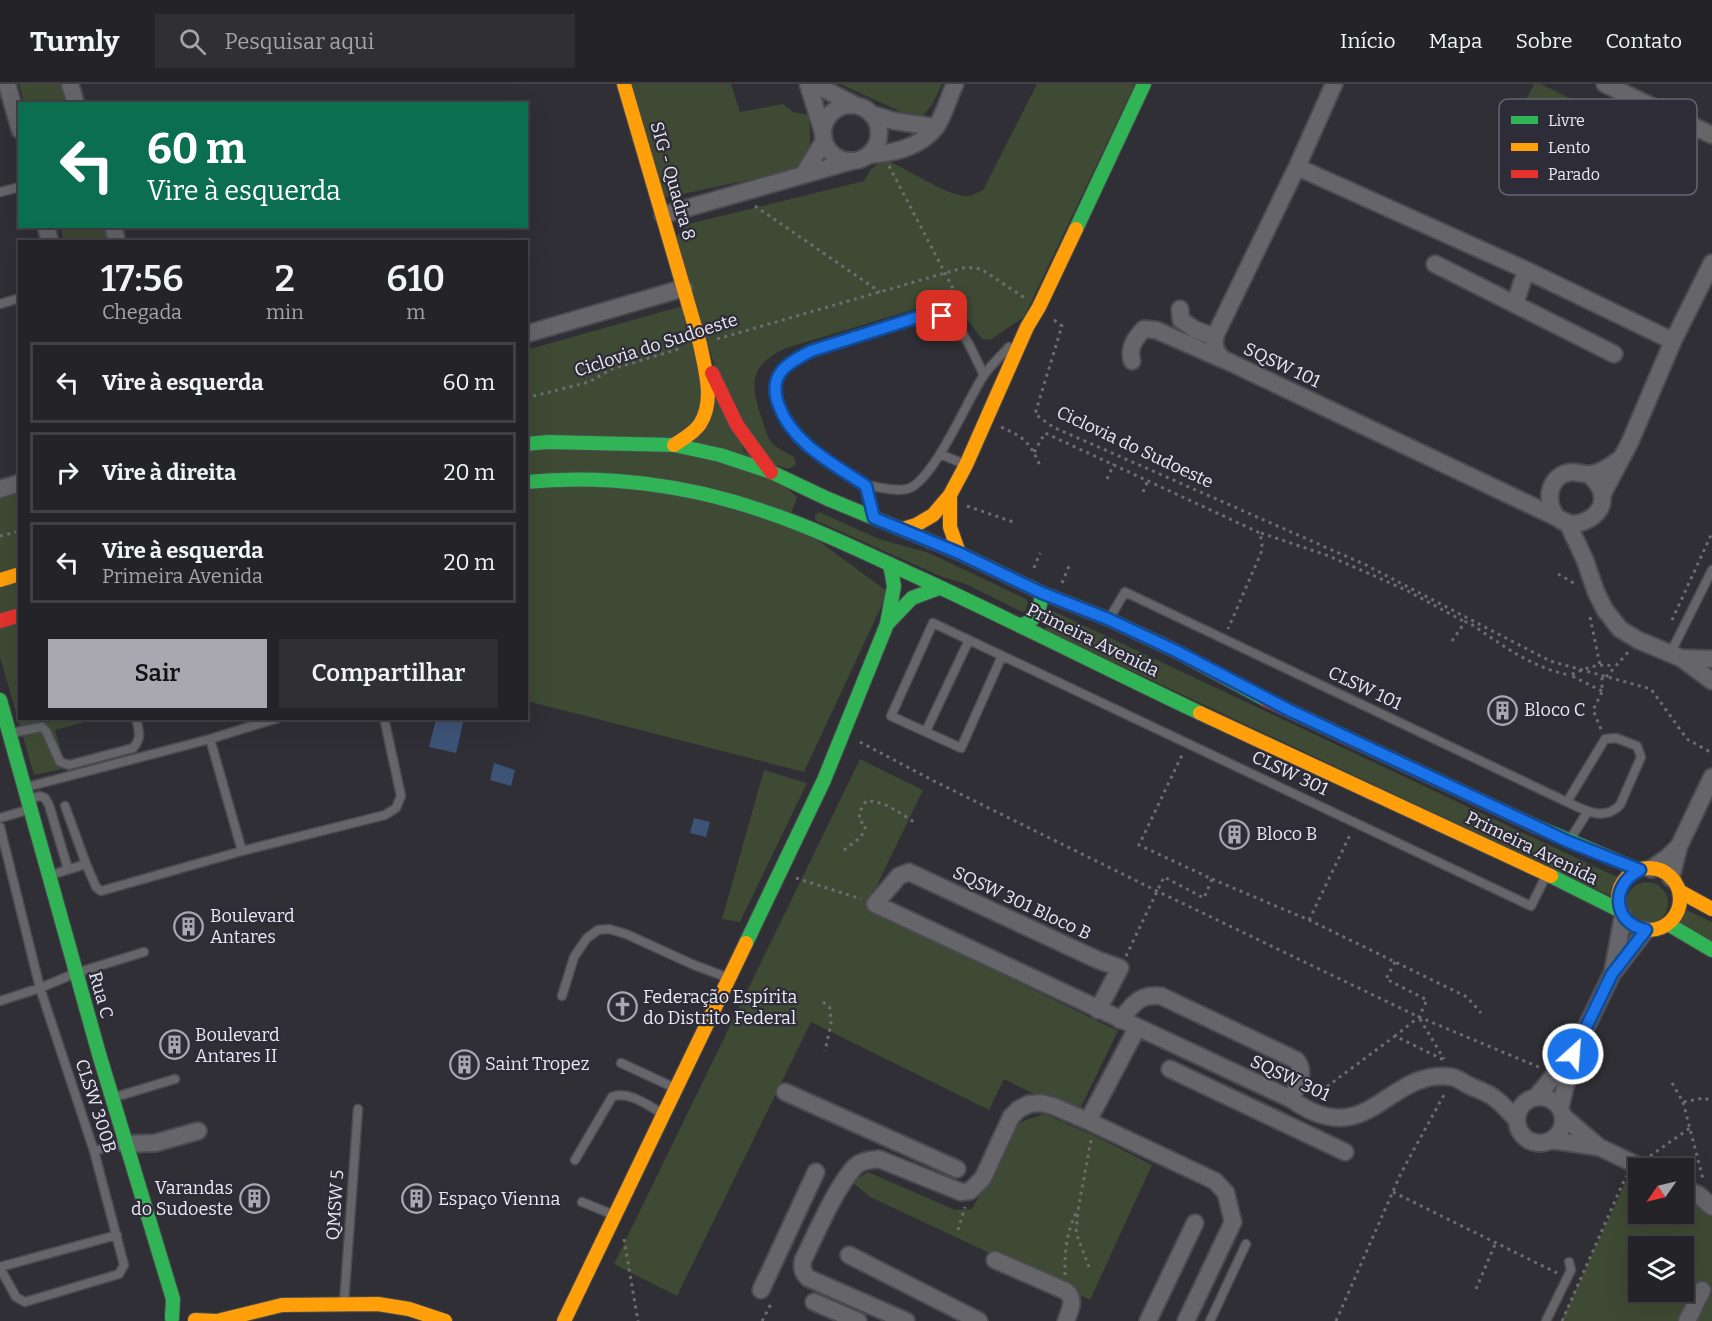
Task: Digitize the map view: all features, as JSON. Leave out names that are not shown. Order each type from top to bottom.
[{"type":"street","points":[[7,84],[18,123]]},
{"type":"street","points":[[70,84],[75,102]]},
{"type":"street","name":"SIG - Quadra 8","points":[[624,84],[700,344],[707,378],[708,396],[700,424],[674,445]]},
{"type":"street","points":[[808,84],[824,137],[835,156],[852,161]]},
{"type":"street","points":[[814,84],[864,108],[871,114],[877,122],[879,131],[876,154]]},
{"type":"street","points":[[663,215],[876,154],[894,153],[919,141],[935,127],[955,84]]},
{"type":"street","points":[[903,529],[916,525],[933,515],[950,497],[1027,327],[1039,307],[1144,84]]},
{"type":"street","points":[[1180,309],[1181,320],[1194,329],[1215,338],[1334,84]]},
{"type":"street","points":[[1605,84],[1636,99]]},
{"type":"street","points":[[803,175],[824,137],[825,123],[837,109],[855,105]]},
{"type":"street","points":[[871,114],[894,121],[935,127]]},
{"type":"street","points":[[1697,128],[1712,135]]},
{"type":"street","points":[[1297,166],[1526,270],[1672,340]]},
{"type":"street","points":[[1564,521],[1578,524],[1590,519],[1599,511],[1602,495],[1630,442],[1672,340],[1712,263]]},
{"type":"street","points":[[1435,264],[1614,354]]},
{"type":"street","points":[[1515,304],[1526,270]]},
{"type":"street","points":[[528,333],[684,288]]},
{"type":"street","points":[[1132,361],[1130,354],[1133,343],[1144,329],[1156,330],[1223,359]]},
{"type":"street","name":"SQSW 101","points":[[1215,338],[1215,347],[1223,359],[1564,521]]},
{"type":"street","name":"SIG - Quadra 8","points":[[700,344],[720,397],[751,448],[771,472]]},
{"type":"street","points":[[528,444],[548,442],[674,445],[720,455],[771,472]]},
{"type":"street","points":[[1588,474],[1606,469],[1621,458]]},
{"type":"street","points":[[1602,495],[1600,487],[1588,474],[1570,471],[1562,475],[1551,489],[1549,498],[1551,507],[1564,521],[1585,560],[1605,610],[1620,629],[1670,654],[1712,681]]},
{"type":"street","name":"Primeira Avenida","points":[[771,472],[828,499],[959,553],[1042,593],[1108,619],[1176,651],[1269,701],[1569,842],[1645,869]]},
{"type":"street","name":"Primeira Avenida","points":[[528,482],[555,479],[627,482],[692,491],[762,510],[812,529],[1548,874],[1622,914]]},
{"type":"street","points":[[0,489],[18,484]]},
{"type":"street","points":[[1518,499],[1551,489]]},
{"type":"street","points":[[950,497],[951,527],[959,553]]},
{"type":"street","points":[[812,529],[810,512],[828,499]]},
{"type":"street","points":[[1585,560],[1590,519]]},
{"type":"street","points":[[564,1321],[780,873],[844,733],[887,624],[894,586],[890,564]]},
{"type":"street","points":[[0,580],[18,575]]},
{"type":"street","points":[[887,624],[912,598],[939,588]]},
{"type":"street","points":[[1020,626],[1031,622],[1037,616],[1042,593]]},
{"type":"street","points":[[0,621],[18,616]]},
{"type":"street","points":[[1670,654],[1712,659]]},
{"type":"street","name":"Rua C","points":[[0,700],[30,798],[112,1098],[173,1299],[170,1319]]},
{"type":"street","points":[[1679,846],[1675,884],[1679,906],[1677,913],[1668,924],[1654,930],[1633,926],[1622,914],[1618,901],[1619,891],[1630,874],[1668,857],[1679,846],[1712,777]]},
{"type":"street","points":[[1645,869],[1662,871],[1675,884],[1712,909]]},
{"type":"street","name":"SQSW 301 Bloco B","points":[[875,904],[899,876],[909,872],[1098,960],[1120,968]]},
{"type":"street","name":"SQSW 301","points":[[875,904],[1327,1117],[1344,1118],[1373,1109],[1414,1082],[1438,1077],[1454,1077]]},
{"type":"street","points":[[1612,974],[1622,914]]},
{"type":"street","points":[[1668,924],[1712,950]]},
{"type":"street","points":[[1551,1140],[1561,1130],[1562,1112],[1573,1054],[1612,974],[1646,930]]},
{"type":"street","points":[[1098,1010],[1120,968]]},
{"type":"street","points":[[1120,1020],[1138,999],[1150,995],[1161,996],[1296,1060],[1302,1072],[1291,1099]]},
{"type":"street","points":[[1092,1122],[1137,1028]]},
{"type":"street","points":[[1516,1119],[1519,1109],[1573,1054]]},
{"type":"street","points":[[1170,1069],[1345,1152]]},
{"type":"street","points":[[1230,1097],[1238,1075]]},
{"type":"street","points":[[1454,1077],[1493,1097],[1516,1119],[1520,1132],[1525,1138],[1538,1143],[1551,1140],[1599,1147]]},
{"type":"street","points":[[784,1092],[957,1169]]},
{"type":"street","points":[[1493,1097],[1550,1099],[1599,1147],[1628,1162]]},
{"type":"street","points":[[896,1319],[808,1278],[804,1274],[803,1260],[847,1176],[857,1164],[879,1159],[961,1192],[970,1191],[983,1178],[1011,1117],[1019,1109],[1029,1104],[1041,1103],[1092,1122],[1215,1181],[1226,1193],[1233,1222],[1186,1321]]},
{"type":"street","points":[[125,1143],[155,1143],[198,1131]]},
{"type":"street","points":[[905,1168],[919,1153]]},
{"type":"street","points":[[761,1290],[816,1172]]},
{"type":"street","points":[[1694,1193],[1712,1207]]},
{"type":"street","points":[[800,1207],[824,1218]]},
{"type":"street","points":[[1154,1319],[1195,1223]]},
{"type":"street","points":[[849,1255],[950,1314],[979,1321]]},
{"type":"street","points":[[994,1260],[1066,1291],[1072,1298],[1066,1321]]},
{"type":"street","points":[[1687,1321],[1702,1290]]},
{"type":"street","name":"Rua C","points":[[173,1299],[194,1319]]},
{"type":"street","points":[[814,1302],[858,1321]]},
{"type":"street","points":[[170,1319],[180,1314],[194,1319],[217,1321],[282,1305],[378,1304],[409,1309],[445,1321]]},
{"type":"lane","points":[[0,192],[18,188]]},
{"type":"lane","points":[[0,304],[18,299]]},
{"type":"lane","points":[[984,375],[963,335],[954,324],[942,316],[932,315],[915,318],[811,351],[783,369],[775,381],[776,398],[784,420],[799,438],[866,486],[908,489],[923,478],[940,454],[984,375],[1027,327]]},
{"type":"lane","points":[[940,454],[966,465]]},
{"type":"lane","points":[[866,486],[874,518]]},
{"type":"lane","points":[[1670,654],[1712,570]]},
{"type":"lane","name":"CLSW 101","points":[[1108,619],[1125,592],[1588,811]]},
{"type":"lane","name":"CLSW 301","points":[[926,731],[891,716],[933,623],[1531,906],[1548,874]]},
{"type":"lane","points":[[969,640],[926,731],[961,748],[1002,656]]},
{"type":"lane","points":[[10,733],[42,727],[60,762],[69,765],[133,748],[140,734],[136,720]]},
{"type":"lane","points":[[0,818],[30,798],[272,720]]},
{"type":"lane","points":[[65,806],[86,864],[96,887],[101,891],[242,851],[385,815],[396,808],[401,796],[384,720]]},
{"type":"lane","points":[[1567,802],[1605,739],[1616,738],[1637,746],[1641,757],[1620,806],[1615,811],[1601,814],[1588,811],[1569,842]]},
{"type":"lane","points":[[210,739],[242,851]]},
{"type":"lane","points":[[30,798],[40,796],[45,798],[49,805],[68,869]]},
{"type":"lane","name":"CLSW 300B","points":[[0,827],[2,846],[40,988],[94,1151],[124,1265],[119,1274],[30,1301],[19,1300],[16,1297],[0,1268]]},
{"type":"lane","points":[[50,875],[86,864]]},
{"type":"lane","points":[[562,996],[574,957],[587,938],[598,930],[609,929],[626,934],[729,978]]},
{"type":"lane","points":[[0,1000],[144,952]]},
{"type":"lane","points":[[621,1063],[676,1089]]},
{"type":"lane","points":[[112,1098],[175,1079]]},
{"type":"lane","points":[[575,1160],[612,1097],[630,1096],[663,1114]]},
{"type":"lane","name":"QMSW 5","points":[[344,1304],[358,1109]]},
{"type":"lane","points":[[94,1151],[125,1143]]},
{"type":"lane","points":[[582,1202],[614,1215]]},
{"type":"lane","points":[[0,1268],[117,1235]]},
{"type":"lane","points":[[1210,1321],[1246,1244]]},
{"type":"lane","points":[[1546,1321],[1567,1279],[1570,1270],[1569,1262]]},
{"type":"path","points":[[876,154],[958,298],[954,324]]},
{"type":"path","points":[[737,194],[880,292]]},
{"type":"path","name":"Ciclovia do Sudoeste","points":[[528,397],[589,382],[612,369],[966,267],[981,269],[1039,307],[1062,326],[1035,414],[1053,427],[1366,565],[1550,661],[1651,689],[1687,739],[1712,753]]},
{"type":"path","points":[[986,420],[1021,436],[1034,452],[1041,468]]},
{"type":"path","points":[[1034,452],[1045,433],[1260,533],[1329,556],[1406,590],[1468,622],[1518,657],[1551,672],[1570,675],[1602,691]]},
{"type":"path","points":[[1107,479],[1114,464]]},
{"type":"path","points":[[1143,492],[1148,480]]},
{"type":"path","points":[[950,497],[1013,522]]},
{"type":"path","points":[[0,536],[18,532]]},
{"type":"path","points":[[1232,643],[1232,631],[1227,628],[1261,553],[1260,533]]},
{"type":"path","points":[[1670,654],[1712,533]]},
{"type":"path","points":[[1558,574],[1584,589]]},
{"type":"path","points":[[1452,641],[1465,622]]},
{"type":"path","points":[[1605,739],[1593,710],[1602,691],[1604,676],[1616,666],[1638,640]]},
{"type":"path","points":[[1570,675],[1592,666],[1605,664],[1616,666]]},
{"type":"path","points":[[844,733],[921,775],[1419,1017],[1555,1074]]},
{"type":"path","points":[[1188,743],[1139,844],[1212,879],[1309,920],[1467,997],[1481,1013]]},
{"type":"path","points":[[844,850],[863,833],[866,826],[860,821],[859,813],[866,801],[890,807],[914,822]]},
{"type":"path","points":[[1309,920],[1357,822]]},
{"type":"path","points":[[780,873],[875,904]]},
{"type":"path","points":[[1120,968],[1164,877],[1204,898],[1212,879]]},
{"type":"path","points":[[1300,1078],[1325,1088],[1419,1017],[1427,1000],[1386,979],[1395,962]]},
{"type":"path","points":[[823,1002],[830,1008],[831,1016],[825,1051]]},
{"type":"path","points":[[1419,1017],[1444,1059]]},
{"type":"path","points":[[1336,1321],[1393,1192],[1454,1077],[1455,1064],[1395,1036]]},
{"type":"path","points":[[1672,1083],[1683,1102],[1704,1181]]},
{"type":"path","points":[[1683,1102],[1704,1098],[1712,1101]]},
{"type":"path","points":[[1089,1267],[1077,1238],[1078,1210],[1092,1122]]},
{"type":"path","points":[[1648,1158],[1690,1128]]},
{"type":"path","points":[[1562,1321],[1628,1185]]},
{"type":"path","points":[[958,1230],[970,1191]]},
{"type":"path","points":[[1393,1192],[1580,1285]]},
{"type":"path","points":[[1066,1291],[1064,1259],[1073,1218],[1078,1210]]},
{"type":"path","points":[[614,1215],[623,1235],[638,1321]]},
{"type":"path","points":[[1476,1289],[1496,1242]]},
{"type":"green space","points":[[19,84],[62,84],[68,102],[24,102]]},
{"type":"green space","points":[[632,84],[731,84],[740,112],[783,104],[793,112],[809,115],[809,149],[802,161],[786,172],[664,198]]},
{"type":"green space","points":[[840,84],[942,84],[932,105],[923,115],[908,115]]},
{"type":"green space","points":[[1037,84],[1135,84],[1024,317],[990,340],[982,339],[955,303],[949,300],[942,301],[786,348],[774,354],[759,368],[756,376],[757,404],[769,439],[794,457],[796,465],[789,469],[775,465],[723,394],[676,237],[688,224],[864,181],[871,169],[884,160],[950,192],[972,195],[983,190]]},
{"type":"green space","points":[[1534,84],[1541,84],[1571,99],[1526,99]]},
{"type":"green space","points":[[60,228],[103,228],[107,240],[64,240]]},
{"type":"green space","points":[[686,305],[744,451],[797,497],[789,519],[888,592],[804,772],[528,701],[528,349]]},
{"type":"green space","points":[[18,490],[18,719],[0,657],[0,495]]},
{"type":"green space","points":[[819,512],[879,539],[929,553],[1026,599],[1028,602],[1025,611],[1022,612],[966,584],[940,576],[815,520],[815,515]]},
{"type":"green space","points":[[1053,611],[1619,878],[1613,887],[1611,896],[1045,630]]},
{"type":"green space","points":[[18,720],[92,720],[55,730],[66,768],[34,775]]},
{"type":"green space","points":[[860,759],[923,790],[866,908],[1118,1031],[1077,1115],[1004,1079],[989,1110],[811,1022],[677,1296],[614,1264]]},
{"type":"green space","points":[[764,770],[807,783],[740,922],[722,919]]},
{"type":"green space","points":[[1647,882],[1655,883],[1662,888],[1667,895],[1667,911],[1662,918],[1655,923],[1647,924],[1639,923],[1632,918],[1627,911],[1626,903],[1627,895],[1632,888],[1639,883]]},
{"type":"green space","points":[[1684,909],[1712,922],[1712,945],[1679,923]]},
{"type":"green space","points":[[1044,1114],[1093,1135],[1152,1165],[1090,1300],[870,1197],[852,1182],[868,1172],[955,1210],[972,1209],[1018,1123]]},
{"type":"green space","points":[[1628,1177],[1628,1224],[1694,1224],[1694,1199],[1712,1202],[1712,1321],[1561,1321]]},
{"type":"water","points":[[436,720],[464,720],[456,753],[429,747]]},
{"type":"water","points":[[494,763],[515,770],[511,786],[490,780]]},
{"type":"water","points":[[694,818],[710,822],[706,837],[690,833]]},
{"type":"traffic: fast","points":[[1076,229],[1144,84]]},
{"type":"traffic: fast","points":[[528,444],[548,442],[674,445],[720,455],[771,472],[828,499],[959,553],[1042,593],[1108,619],[1176,651],[1265,699]]},
{"type":"traffic: fast","points":[[528,482],[586,480],[646,484],[706,494],[763,511],[824,534],[922,579],[1200,713]]},
{"type":"traffic: fast","points":[[746,943],[824,780],[887,624],[894,586],[890,564]]},
{"type":"traffic: fast","points":[[888,623],[912,598],[939,588]]},
{"type":"traffic: fast","points":[[1020,626],[1037,614],[1042,593]]},
{"type":"traffic: fast","points":[[0,700],[99,1054],[173,1299],[172,1318]]},
{"type":"traffic: fast","points":[[1535,826],[1639,870]]},
{"type":"traffic: fast","points":[[1551,876],[1621,911]]},
{"type":"traffic: fast","points":[[1668,924],[1712,950]]},
{"type":"traffic: slow","points":[[624,84],[700,344],[708,385],[705,415],[700,424],[674,445]]},
{"type":"traffic: slow","points":[[903,529],[916,525],[933,515],[950,495],[966,465],[1027,327],[1076,229]]},
{"type":"traffic: slow","points":[[950,495],[950,527],[959,553]]},
{"type":"traffic: slow","points":[[0,580],[18,575]]},
{"type":"traffic: slow","points":[[1200,713],[1551,876]]},
{"type":"traffic: slow","points":[[1649,868],[1666,873],[1671,877],[1675,882],[1680,899],[1675,916],[1671,921],[1666,925],[1649,930],[1632,925],[1627,921],[1623,916],[1618,899],[1623,882],[1627,877],[1632,873],[1649,868]]},
{"type":"traffic: slow","points":[[1679,891],[1712,909]]},
{"type":"traffic: slow","points":[[564,1321],[746,943]]},
{"type":"traffic: slow","points":[[195,1320],[217,1321],[282,1305],[378,1304],[409,1309],[445,1321]]},
{"type":"traffic: jam","points":[[712,373],[737,425],[771,472]]},
{"type":"traffic: jam","points":[[0,621],[18,616]]},
{"type":"traffic: jam","points":[[1265,699],[1535,826]]},
{"type":"place","name":"Bloco C","points":[[1503,710]]},
{"type":"place","name":"Bloco B","points":[[1235,834]]},
{"type":"place","name":"Boulevard Antares","points":[[189,926]]},
{"type":"place","name":"Federação Espírita do Distrito Federal","points":[[622,1007]]},
{"type":"place","name":"Boulevard Antares II","points":[[174,1045]]},
{"type":"place","name":"Saint Tropez","points":[[464,1064]]},
{"type":"place","name":"Varandas do Sudoeste","points":[[254,1198]]},
{"type":"place","name":"Espaço Vienna","points":[[417,1199]]},
{"type":"route","points":[[942,316],[915,318],[811,351],[796,359],[783,369],[775,381],[776,398],[784,420],[799,438],[866,486],[874,518],[959,553],[1042,593],[1108,619],[1176,651],[1269,701],[1569,842],[1640,870],[1630,874],[1624,882],[1619,891],[1618,901],[1623,916],[1633,926],[1646,930],[1612,974],[1573,1054]]}]
